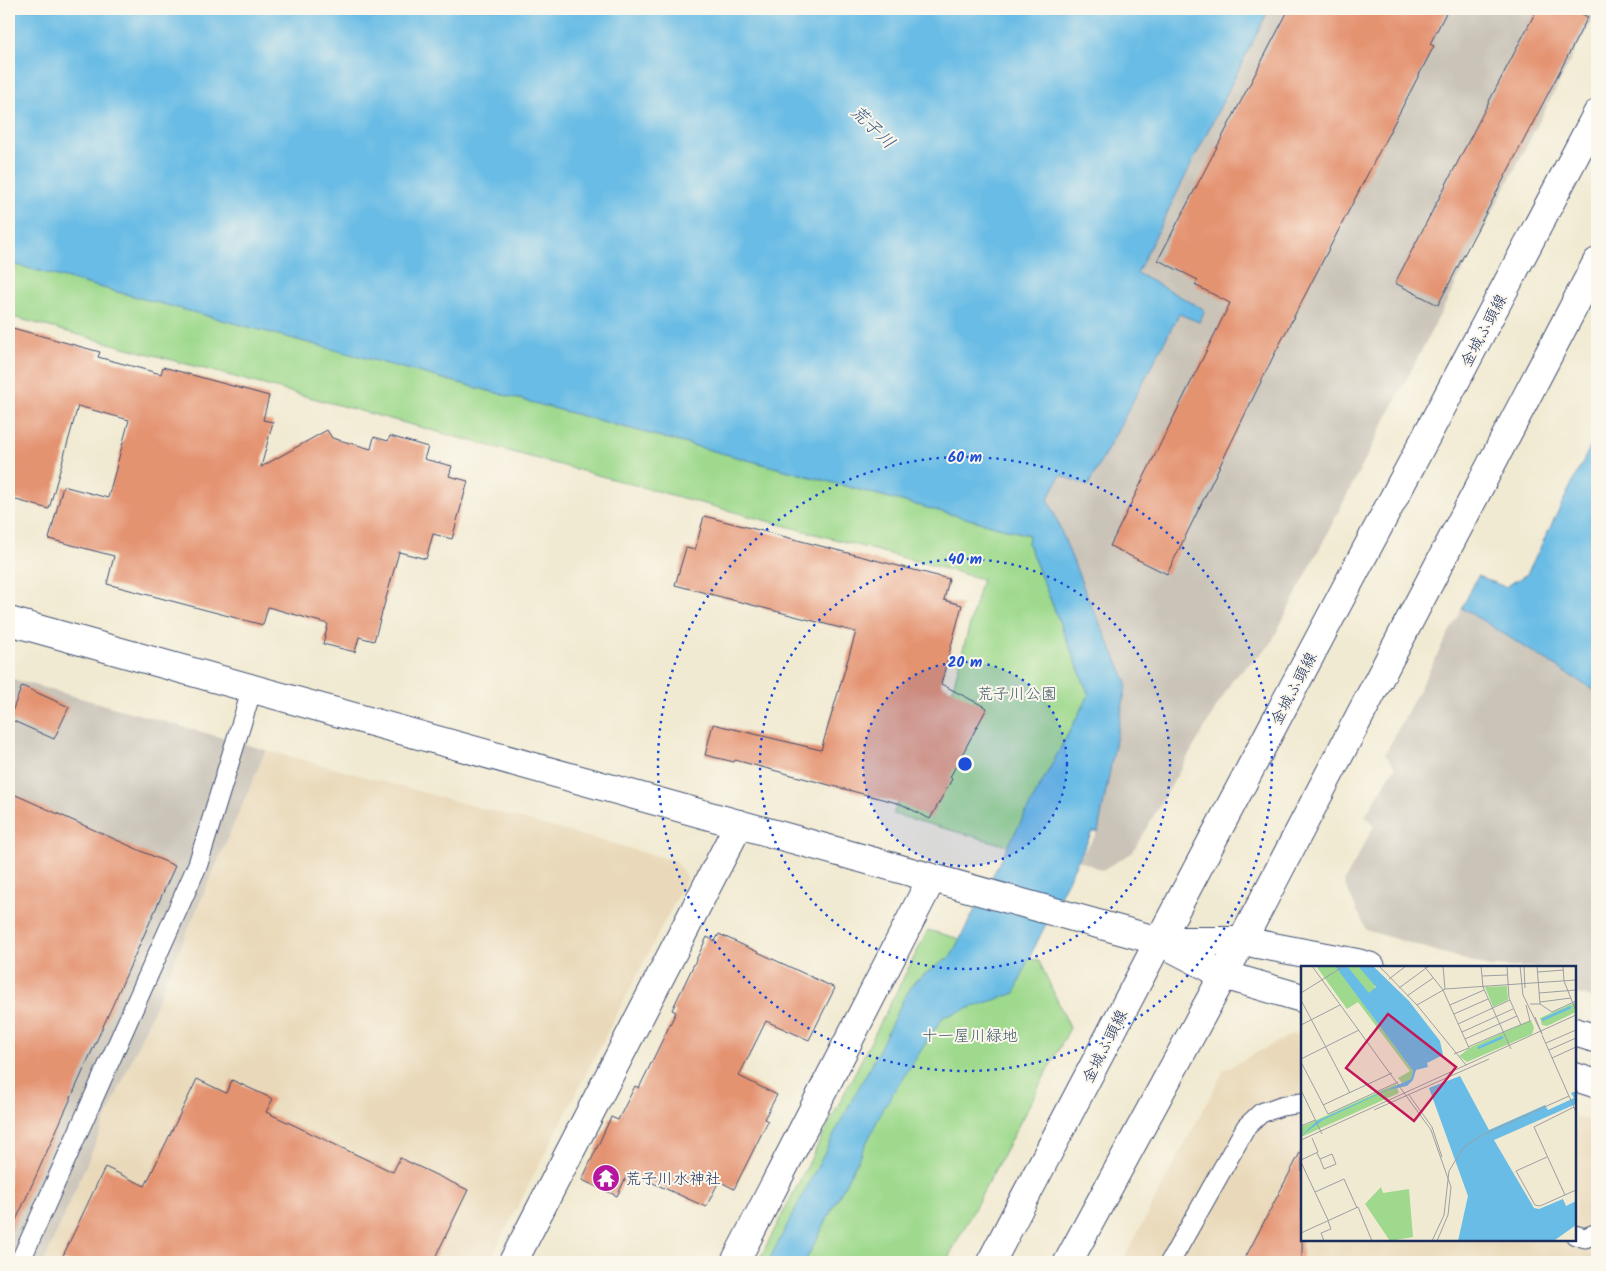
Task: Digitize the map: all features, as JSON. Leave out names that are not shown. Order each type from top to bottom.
[{"type":"street","name":"金城ふ頭線","points":[[991,1262],[1597,114]]},
{"type":"street","points":[[1068,1262],[1242,942],[1597,262]]},
{"type":"street","points":[[9,621],[1159,941],[1224,975],[1301,998]]},
{"type":"street","points":[[513,1262],[739,824]]},
{"type":"street","points":[[735,1262],[932,878]]},
{"type":"street","points":[[1159,941],[1242,942],[1368,966]]},
{"type":"street","points":[[1576,1032],[1597,1039]]},
{"type":"street","points":[[1576,1077],[1597,1084]]},
{"type":"lane","points":[[20,1262],[198,864],[252,689]]},
{"type":"lane","points":[[1170,1262],[1246,1127],[1261,1113],[1281,1106],[1301,1103]]},
{"type":"lane","points":[[1576,1235],[1585,1238],[1597,1233]]},
{"type":"shaded area","points":[[1269,9],[1597,9],[1270,645],[1233,679],[1132,853],[1102,870],[1078,860],[1098,832],[1094,608],[1087,596],[1048,498],[1061,475],[1088,485],[1179,314],[1205,310],[1137,274]]},
{"type":"shaded area","points":[[1462,608],[1597,692],[1597,1000],[1576,993],[1576,966],[1486,966],[1366,930],[1344,882],[1374,826],[1365,816],[1395,767],[1385,754]]},
{"type":"shaded area","points":[[9,678],[266,750],[44,1262],[9,1262]]},
{"type":"shaded area","points":[[266,750],[676,861],[687,878],[489,1262],[44,1262]]},
{"type":"shaded area","points":[[1294,1033],[1301,1036],[1301,1241],[1576,1241],[1576,1116],[1597,1122],[1597,1262],[1122,1262],[1224,1070]]},
{"type":"green space","name":"荒子川公園","points":[[9,263],[1029,535],[1028,544],[1089,695],[1008,846],[893,814],[952,691],[982,579],[9,316]]},
{"type":"green space","name":"十一屋川緑地","points":[[928,930],[1039,961],[1070,1028],[946,1262],[758,1262]]},
{"type":"water","name":"荒子川","points":[[9,9],[1269,9],[1137,273],[1205,310],[1199,322],[1179,314],[1088,486],[1061,475],[1048,498],[1087,596],[1127,682],[1098,832],[1092,832],[1028,960],[1015,993],[943,1017],[882,1110],[805,1262],[768,1262],[872,1064],[903,1000],[915,981],[951,956],[1089,695],[1028,544],[1029,535],[9,263]]},
{"type":"water","points":[[1597,433],[1597,692],[1462,608],[1478,576],[1505,587],[1527,574]]},
{"type":"building","points":[[1289,9],[1448,9],[1430,44],[1434,46],[1274,355],[1167,574],[1110,546],[1230,303],[1195,285],[1198,280],[1158,260]]},
{"type":"building","points":[[1537,9],[1572,9],[1588,17],[1438,305],[1395,283]]},
{"type":"building","points":[[9,327],[100,352],[98,357],[161,374],[163,367],[269,396],[263,420],[273,422],[261,467],[327,430],[332,438],[371,449],[374,437],[388,441],[390,436],[428,447],[424,459],[452,466],[449,476],[468,481],[452,539],[433,534],[426,559],[399,552],[374,641],[359,637],[355,652],[323,644],[328,624],[268,607],[263,625],[107,584],[114,556],[49,539],[63,486],[108,498],[129,420],[78,406],[49,509],[9,498]]},
{"type":"building","points":[[704,516],[949,579],[944,600],[962,605],[941,684],[987,708],[930,819],[901,804],[735,760],[734,762],[705,755],[713,724],[821,750],[856,632],[675,585],[686,548],[695,550]]},
{"type":"building","points":[[22,686],[69,707],[54,739],[9,719]]},
{"type":"building","points":[[9,792],[175,866],[9,1236]]},
{"type":"building","points":[[719,934],[835,988],[809,1040],[766,1021],[739,1076],[777,1095],[764,1119],[768,1121],[734,1189],[719,1181],[706,1207],[631,1173],[628,1173],[617,1196],[582,1180],[611,1117],[618,1120],[635,1086],[639,1088],[676,1012],[672,1010],[707,937],[715,941]]},
{"type":"building","points":[[197,1079],[226,1093],[232,1080],[273,1099],[266,1112],[393,1172],[400,1158],[468,1190],[433,1262],[60,1262],[105,1167],[145,1186]]},
{"type":"building","points":[[1301,1151],[1302,1262],[1243,1262]]},
{"type":"place","name":"荒子川水神社","points":[[606,1178]]}]
